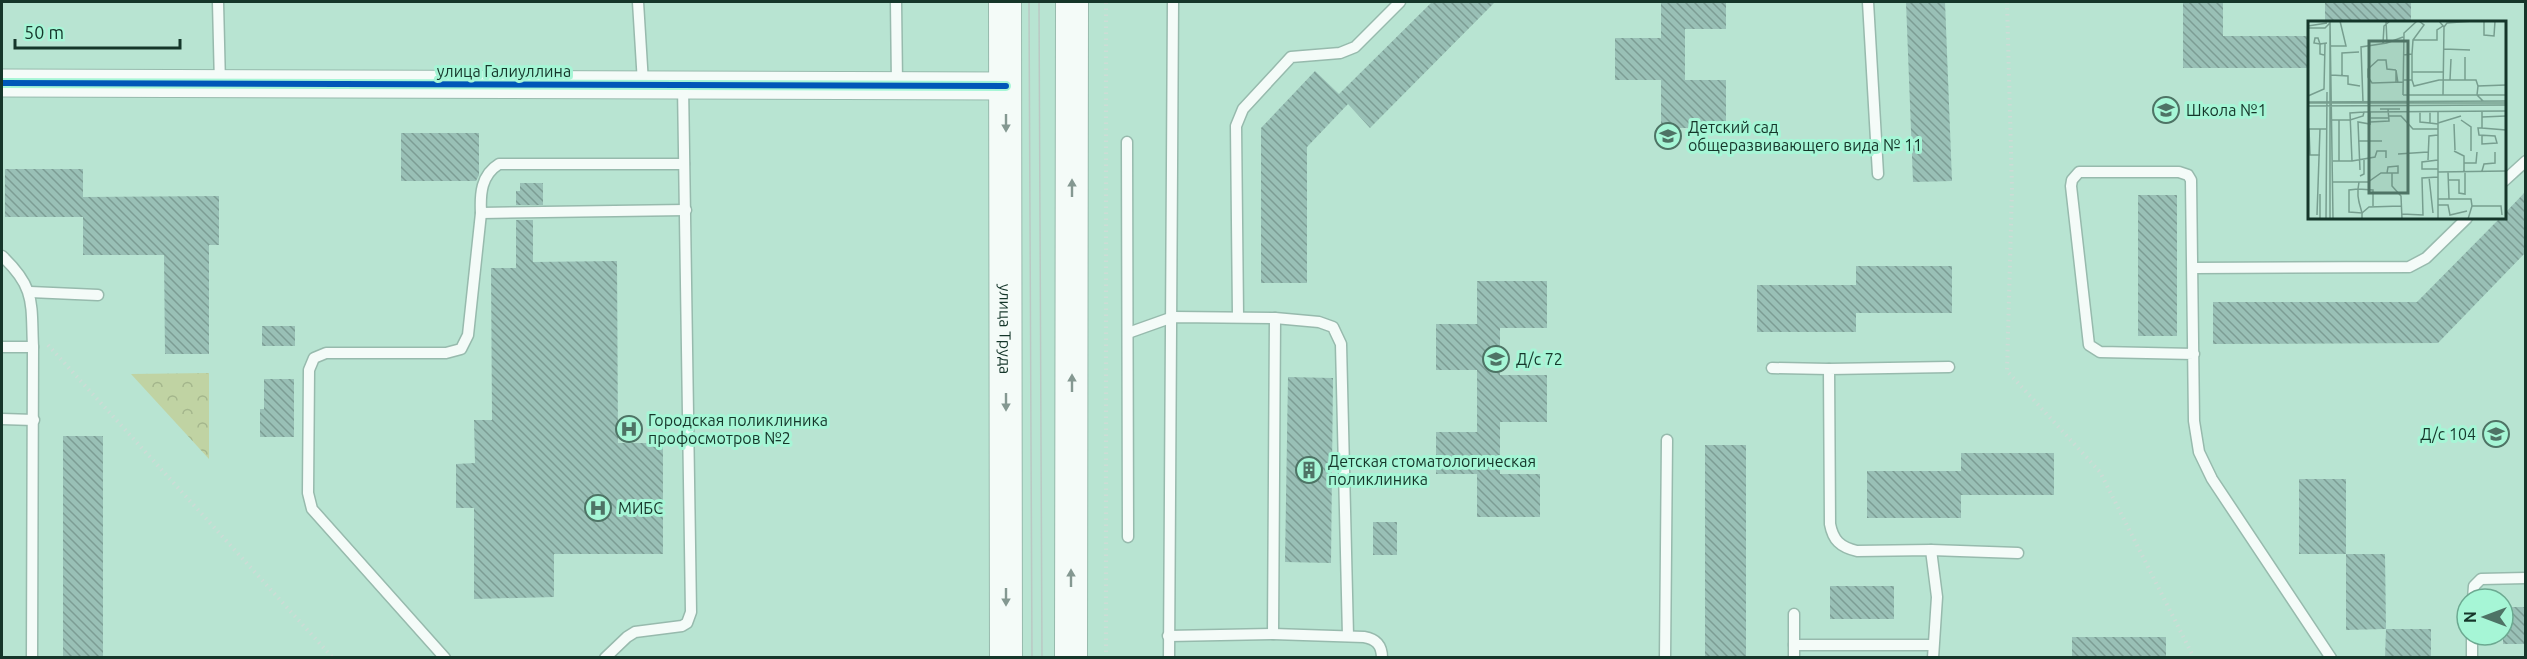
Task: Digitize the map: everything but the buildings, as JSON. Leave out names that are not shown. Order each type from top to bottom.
[{"type":"main road","name":"улица Труда","points":[[1005,2],[1006,657]]},
{"type":"main road","points":[[1071,657],[1072,2]]},
{"type":"street","name":"улица Галиуллина","points":[[2,83],[1006,86]]},
{"type":"lane","points":[[218,2],[220,85]]},
{"type":"lane","points":[[638,2],[643,84]]},
{"type":"lane","points":[[897,2],[897,84]]},
{"type":"lane","points":[[1168,657],[1173,317],[1173,2]]},
{"type":"lane","points":[[1238,316],[1236,126],[1239,114],[1290,57],[1340,53],[1356,47],[1400,2]]},
{"type":"lane","points":[[1868,2],[1878,174]]},
{"type":"lane","points":[[605,657],[630,634],[682,626],[687,623],[691,612],[683,84]]},
{"type":"lane","points":[[1127,142],[1128,537]]},
{"type":"lane","points":[[2506,180],[2526,161]]},
{"type":"lane","points":[[445,657],[312,509],[308,493],[309,370],[314,358],[326,353],[446,352],[461,349],[468,335],[483,182],[486,174],[499,164],[684,164]]},
{"type":"lane","points":[[2194,354],[2100,352],[2089,345],[2071,186],[2075,175],[2085,171],[2179,172],[2188,175],[2192,184],[2194,268],[2194,354],[2194,421],[2199,452],[2212,479],[2331,657]]},
{"type":"lane","points":[[481,213],[686,210]]},
{"type":"lane","points":[[2194,268],[2409,267],[2426,258],[2466,219]]},
{"type":"lane","points":[[2,256],[23,278],[30,292],[34,420],[32,657]]},
{"type":"lane","points":[[30,292],[98,295]]},
{"type":"lane","points":[[1128,333],[1173,317],[1275,318],[1327,324],[1334,327],[1341,344],[1348,636]]},
{"type":"lane","points":[[1273,634],[1275,318]]},
{"type":"lane","points":[[2,347],[33,347]]},
{"type":"lane","points":[[1772,368],[1949,367]]},
{"type":"lane","points":[[1829,369],[1830,524],[1832,534],[1838,543],[1847,549],[1857,551],[1931,550],[2018,553]]},
{"type":"lane","points":[[2,419],[34,420]]},
{"type":"lane","points":[[1665,657],[1667,440]]},
{"type":"lane","points":[[1931,550],[1937,597],[1933,657]]},
{"type":"lane","points":[[2474,587],[2481,579],[2526,578]]},
{"type":"lane","points":[[1794,614],[1794,657]]},
{"type":"lane","points":[[1168,636],[1273,634],[1371,638],[1381,648],[1383,657]]},
{"type":"lane","points":[[1794,645],[1933,645]]},
{"type":"path","points":[[1106,2],[1106,657]]},
{"type":"path","points":[[2007,2],[2012,189],[2007,370],[2100,472],[2194,657]]},
{"type":"path","points":[[33,347],[48,345],[333,657]]},
{"type":"green space","points":[[209,373],[209,459],[131,374]]},
{"type":"tram line","points":[[1029,2],[1032,658]]},
{"type":"tram line","points":[[1039,2],[1042,658]]},
{"type":"cycle path","points":[[2,83],[1006,86]]},
{"type":"place","name":"Школа №1","points":[[2166,110]]},
{"type":"place","name":"Детский сад общеразвивающего вида № 11","points":[[1668,136]]},
{"type":"place","name":"Д/с 72","points":[[1496,359]]},
{"type":"place","name":"Городская поликлиника профосмотров №2","points":[[629,429]]},
{"type":"place","name":"Д/с 104","points":[[2496,434]]},
{"type":"place","name":"Детская стоматологическая поликлиника","points":[[1309,470]]},
{"type":"place","name":"МИБС","points":[[598,508]]}]
